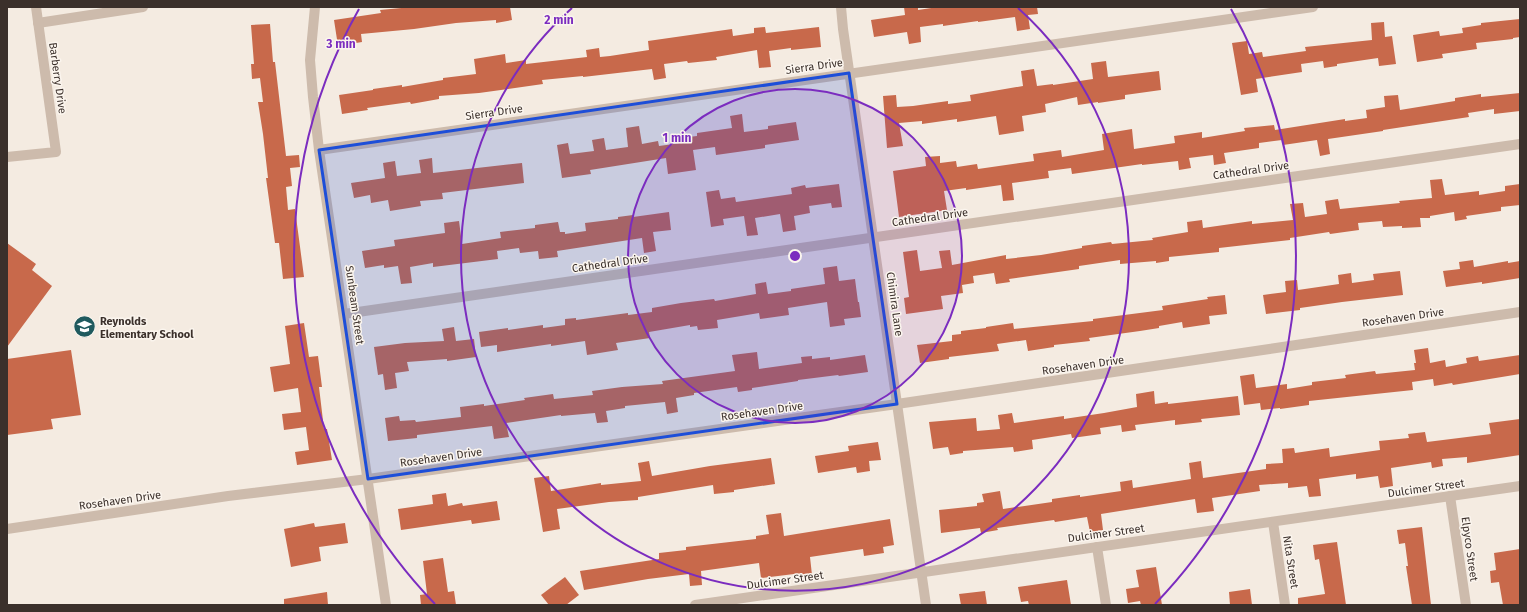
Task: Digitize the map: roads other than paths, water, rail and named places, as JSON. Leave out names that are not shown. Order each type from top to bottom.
[{"type":"street","name":"Barberry Drive","points":[[7,157],[56,152],[36,7]]},
{"type":"street","points":[[38,23],[143,7]]},
{"type":"street","name":"Sunbeam Street","points":[[315,7],[310,60],[319,150],[386,605]]},
{"type":"street","name":"Chimira Lane","points":[[841,7],[849,73],[926,605]]},
{"type":"street","name":"Sierra Drive","points":[[319,150],[1313,7]]},
{"type":"street","name":"Cathedral Drive","points":[[344,314],[1520,144]]},
{"type":"street","name":"Rosehaven Drive","points":[[7,529],[228,496],[368,480],[1520,312]]},
{"type":"street","name":"Dulcimer Street","points":[[695,605],[746,601],[921,572],[1520,486]]},
{"type":"street","name":"Elpyco Street","points":[[1450,496],[1466,605]]},
{"type":"street","name":"Nita Street","points":[[1272,522],[1285,605]]},
{"type":"street","points":[[1097,547],[1106,605]]},
{"type":"place","name":"Reynolds Elementary School","points":[[85,327]]}]
